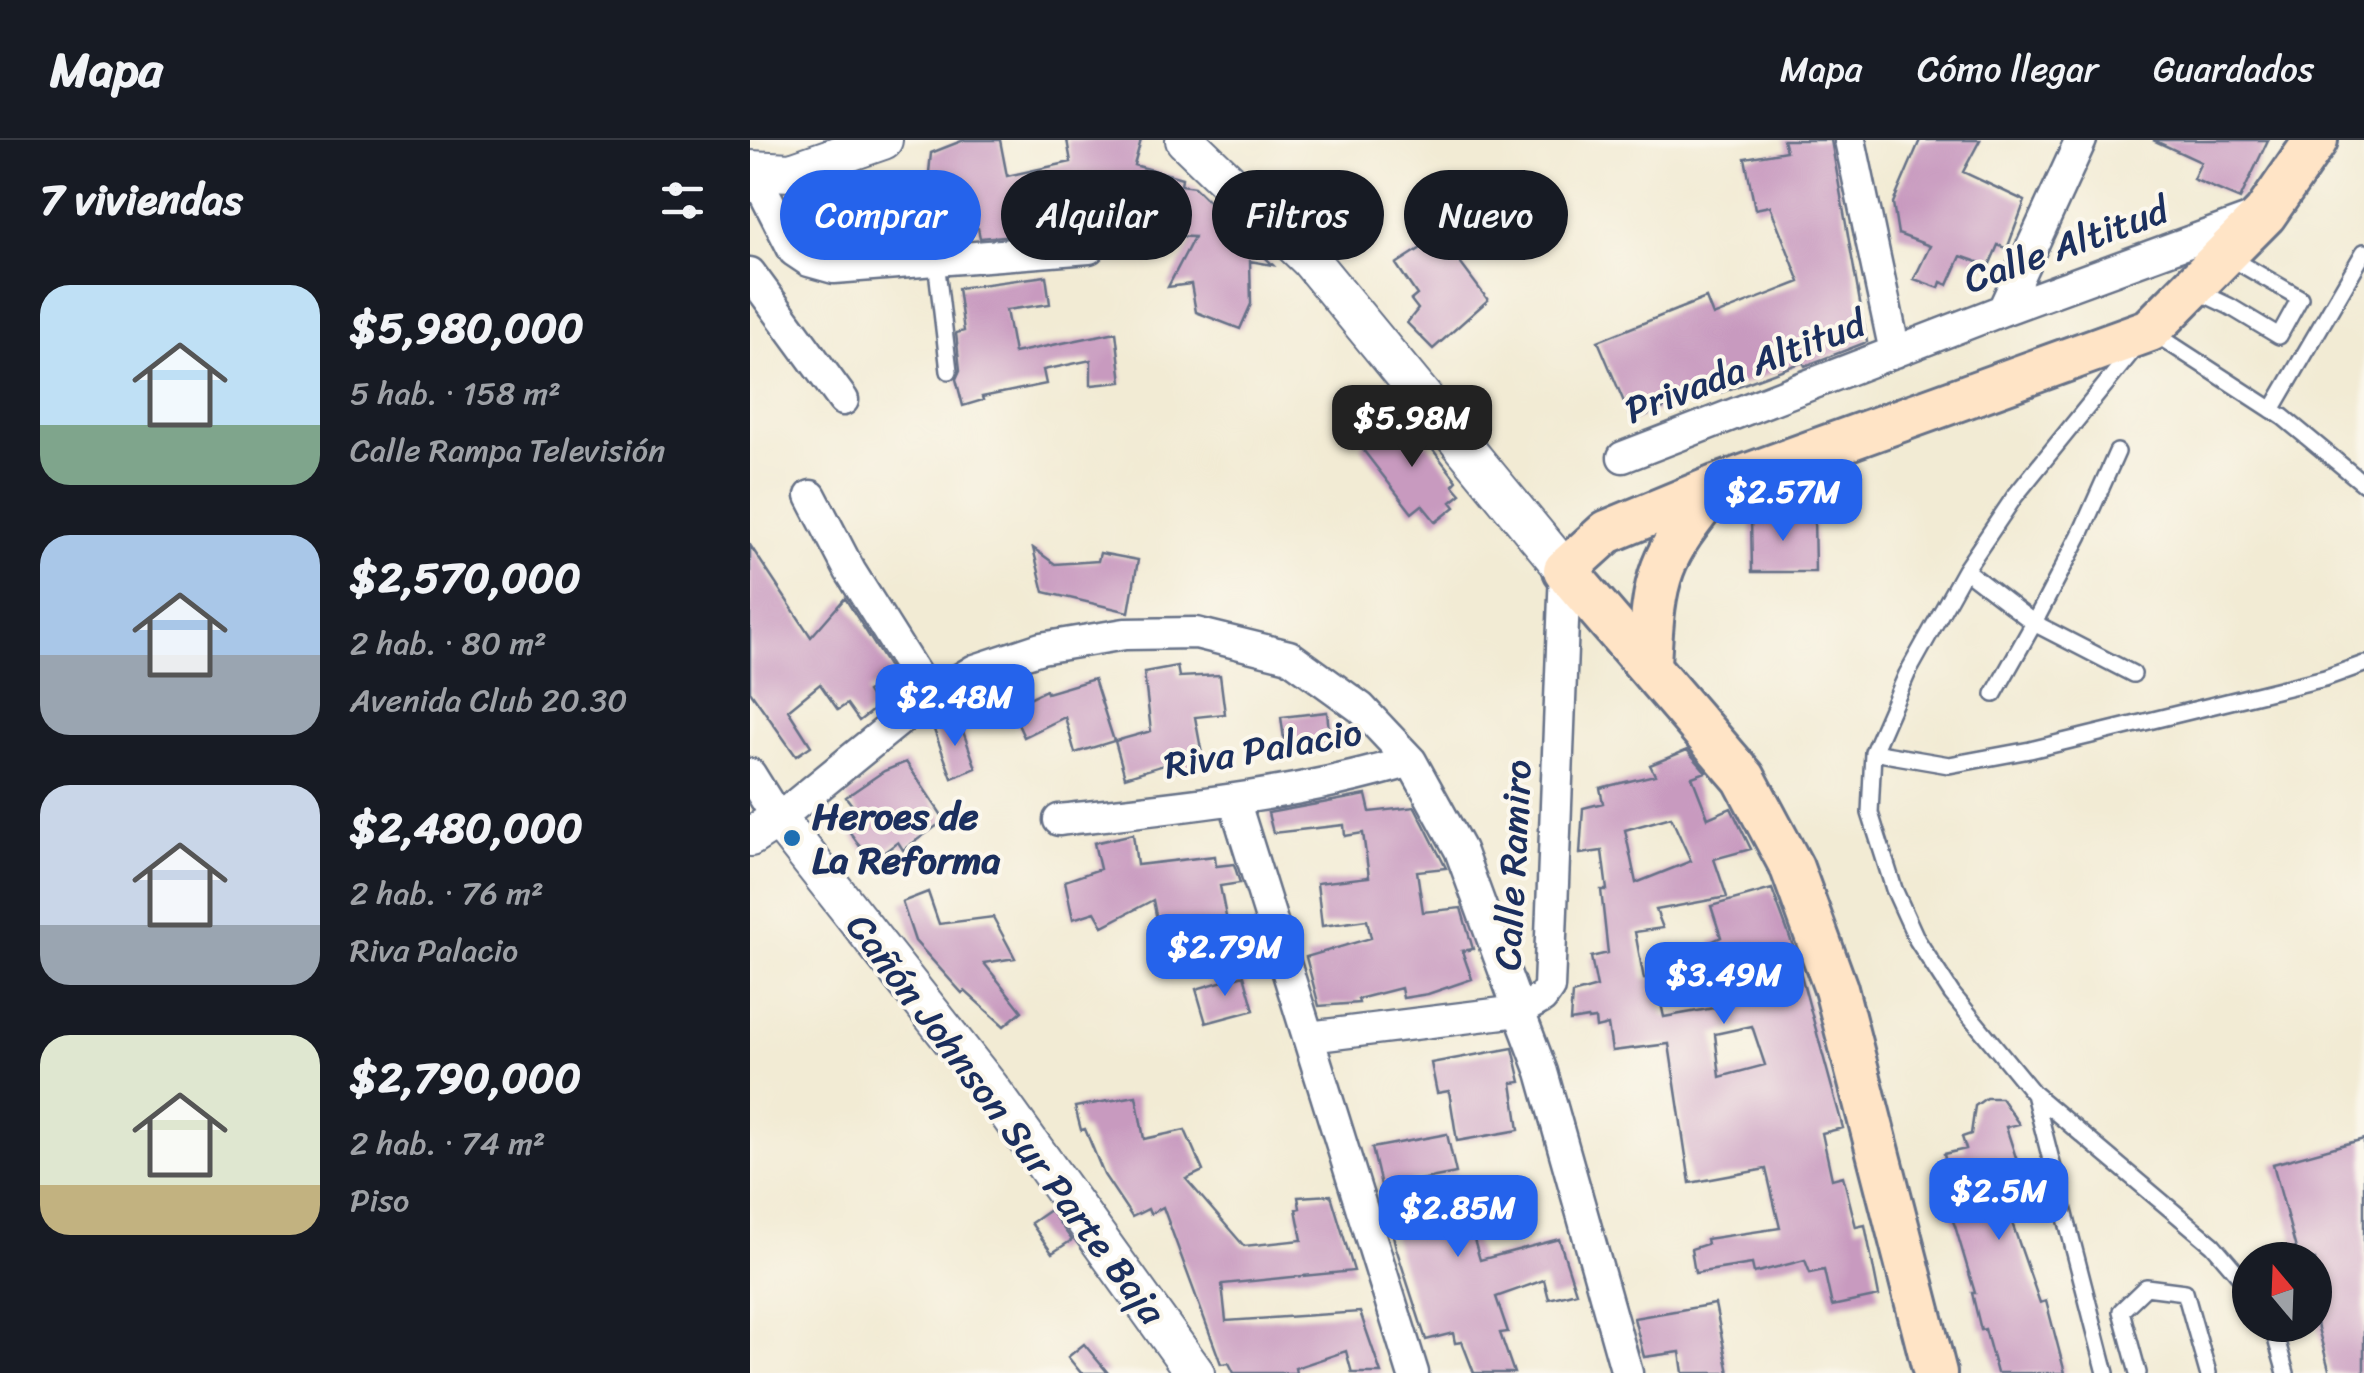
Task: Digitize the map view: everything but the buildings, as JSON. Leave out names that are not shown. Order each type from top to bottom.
[{"type":"main road","points":[[1935,1373],[1836,990],[1792,868],[1744,778],[1565,570],[1607,532],[1718,486],[2150,330],[2264,214],[2316,140]]},
{"type":"main road","points":[[1648,664],[1652,608],[1661,568],[1680,531],[1718,486]]},
{"type":"street","points":[[883,140],[791,172],[752,171],[794,251],[834,268],[1001,255]]},
{"type":"street","points":[[1185,140],[1309,259],[1565,570]]},
{"type":"street","points":[[1850,140],[1895,352]]},
{"type":"street","points":[[2003,310],[2082,140]]},
{"type":"street","name":"Calle Altitud","points":[[1895,352],[2264,214]]},
{"type":"street","points":[[750,272],[843,400]]},
{"type":"street","name":"Privada Altitud","points":[[1623,457],[1895,352]]},
{"type":"street","points":[[811,496],[924,701]]},
{"type":"street","name":"Calle Ramiro","points":[[1565,570],[1549,988],[1542,998],[1519,1011],[1542,1072],[1627,1373]]},
{"type":"street","name":"Riva Palacio","points":[[764,828],[924,701],[975,670],[1041,648],[1125,634],[1196,633],[1289,656],[1361,708],[1411,761],[1360,776],[1234,800],[1060,820]]},
{"type":"street","points":[[1310,1037],[1519,1011],[1460,850],[1411,761]]},
{"type":"street","points":[[750,774],[764,828]]},
{"type":"street","points":[[1234,800],[1414,1373]]},
{"type":"street","name":"Cañón Johnson Sur Parte Baja","points":[[764,828],[1010,1114],[1195,1373]]},
{"type":"lane","points":[[2272,410],[2364,252]]},
{"type":"lane","points":[[2191,288],[2279,336],[2300,298],[2226,255]]},
{"type":"lane","points":[[936,261],[949,371]]},
{"type":"lane","points":[[2232,1267],[2213,1245],[2034,1094],[1952,994],[1917,940],[1894,889],[1870,813],[1873,752],[1906,674],[1965,570],[2014,496],[2150,330],[2272,410],[2364,484]]},
{"type":"lane","points":[[1994,694],[2080,535],[2117,452]]},
{"type":"lane","points":[[1965,570],[2034,623],[2133,674]]},
{"type":"lane","points":[[1873,752],[1949,765],[2030,750],[2325,678],[2364,664]]},
{"type":"lane","points":[[2034,1094],[2106,1373]]},
{"type":"lane","points":[[2138,1373],[2122,1311],[2146,1287],[2186,1292],[2208,1373]]},
{"type":"lane","points":[[2277,1342],[2286,1373]]},
{"type":"place","name":"Heroes de La Reforma","points":[[792,838]]}]
